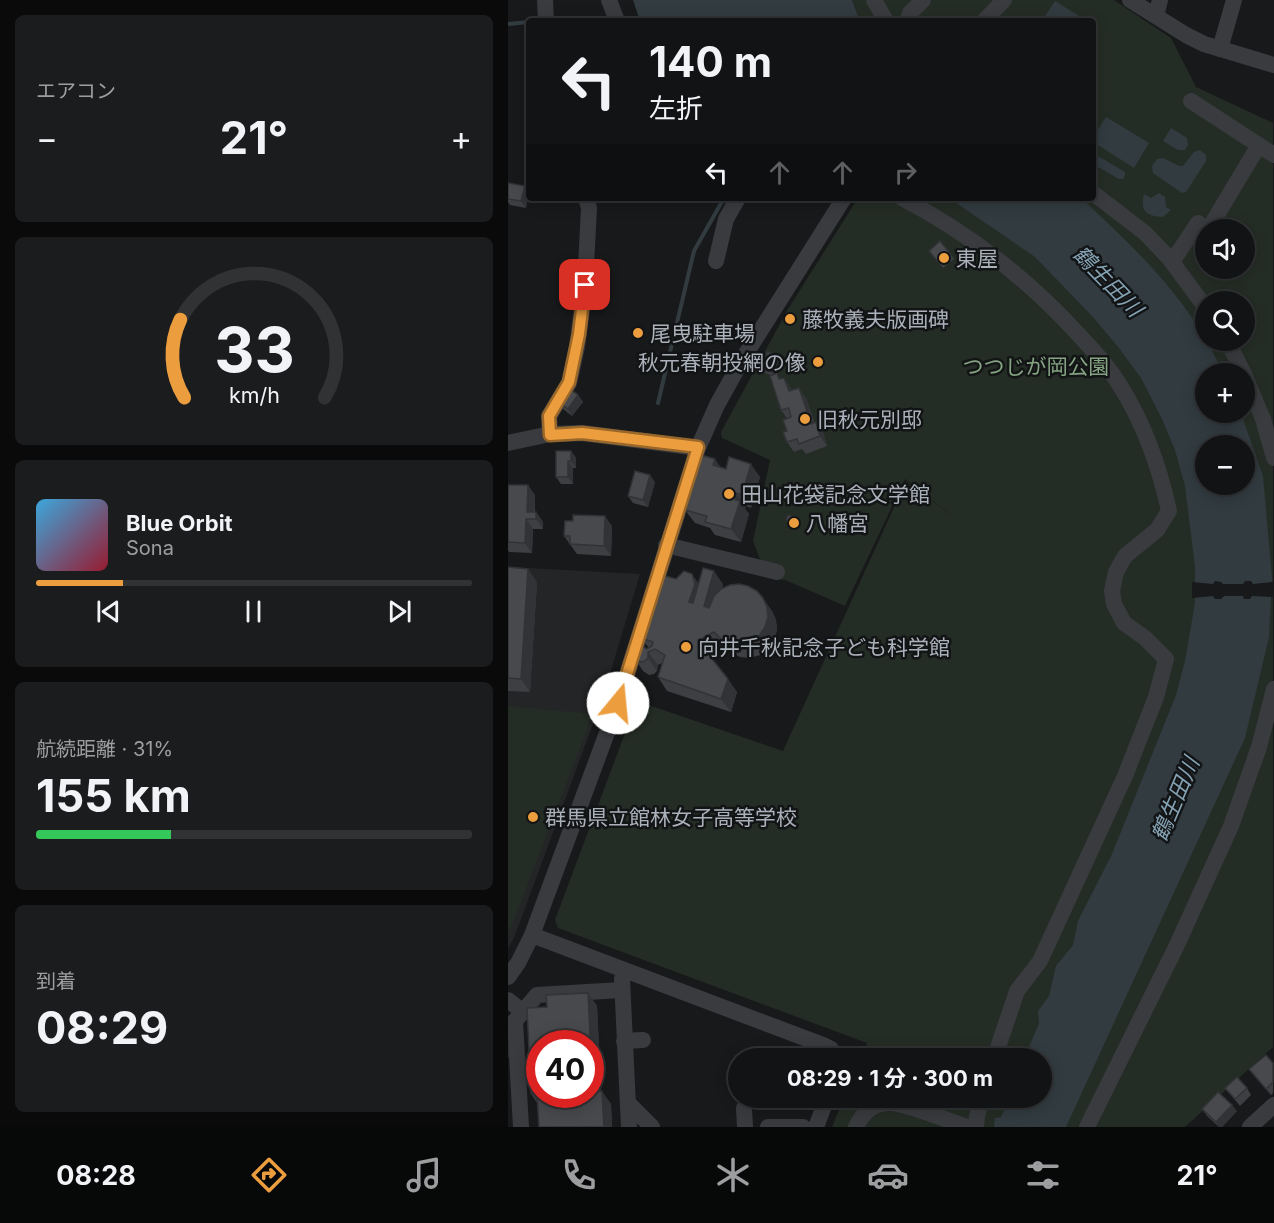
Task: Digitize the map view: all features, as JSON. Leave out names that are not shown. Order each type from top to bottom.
[{"type":"street","points":[[545,0],[546,18]]},
{"type":"street","points":[[609,0],[616,18]]},
{"type":"street","points":[[874,0],[884,18]]},
{"type":"street","points":[[908,18],[923,0]]},
{"type":"street","points":[[987,18],[1004,0]]},
{"type":"street","points":[[1130,0],[1158,8],[1186,35],[1220,49],[1273,65]]},
{"type":"street","points":[[1220,49],[1234,0]]},
{"type":"street","points":[[1191,101],[1273,155]]},
{"type":"street","points":[[1214,219],[1260,145]]},
{"type":"street","points":[[1096,195],[1145,233],[1172,262],[1195,293]]},
{"type":"street","points":[[550,435],[549,416],[569,382],[581,322],[589,208],[587,201]]},
{"type":"street","points":[[716,261],[726,219],[736,201]]},
{"type":"street","points":[[508,977],[532,935],[618,703],[698,447],[717,405],[742,360],[842,201]]},
{"type":"street","points":[[907,201],[988,250],[1060,313],[1098,355],[1118,382],[1148,440],[1161,475],[1169,511],[1157,530],[1125,556],[1116,572],[1112,591],[1114,604],[1124,623],[1150,642],[1166,659],[1156,697],[1125,776],[1040,961],[1016,992],[998,1048]]},
{"type":"street","points":[[1172,262],[1195,228]]},
{"type":"street","points":[[1255,400],[1263,419],[1273,458]]},
{"type":"street","points":[[508,443],[550,435],[582,433],[698,447]]},
{"type":"street","points":[[666,545],[777,573]]},
{"type":"street","points":[[1087,1127],[1166,967],[1231,826],[1259,747],[1273,689]]},
{"type":"street","points":[[532,935],[829,1048]]},
{"type":"street","points":[[624,969],[621,990],[629,1127]]},
{"type":"street","points":[[521,1127],[515,1021],[536,995],[621,990]]},
{"type":"street","points":[[508,1000],[523,1012]]},
{"type":"street","points":[[624,1041],[643,1040]]},
{"type":"street","points":[[856,1127],[862,1116],[871,1108],[887,1102],[918,1109],[967,1127]]},
{"type":"street","points":[[628,1103],[652,1127]]},
{"type":"street","points":[[1250,1127],[1273,1105]]},
{"type":"street","points":[[744,1108],[745,1127]]},
{"type":"street","points":[[816,1127],[823,1108]]},
{"type":"street","points":[[976,1127],[980,1108]]},
{"type":"street","points":[[768,1127],[803,1127]]},
{"type":"shaded area","name":"群馬県立館林女子高等学校","points":[[508,567],[640,574],[603,697],[514,938],[508,948]]},
{"type":"green space","name":"つつじが岡公園","points":[[852,0],[1114,0],[1171,38],[1196,87],[1273,123],[1273,1047],[1185,1127],[832,1127],[840,1108],[1052,1108],[1052,1048],[865,1048],[867,1043],[558,928],[555,920],[637,701],[783,751],[906,481],[960,522],[905,479],[845,606],[785,580],[767,578],[753,541],[770,460],[722,438],[721,432],[788,309],[856,201],[1096,201],[1096,18],[859,18]]},
{"type":"green space","points":[[508,706],[593,714],[512,925],[508,930]]},
{"type":"water","points":[[633,0],[852,0],[859,18],[639,18]]},
{"type":"water","points":[[1055,1],[1082,18],[1044,18]]},
{"type":"water","points":[[1106,117],[1149,143],[1134,168],[1096,144],[1096,133]]},
{"type":"water","points":[[1171,128],[1187,138],[1188,145],[1185,150],[1178,150],[1163,141]]},
{"type":"water","points":[[1200,150],[1206,155],[1206,161],[1186,192],[1182,193],[1153,173],[1152,166],[1157,159],[1163,158],[1183,166],[1194,152]]},
{"type":"water","points":[[1096,155],[1125,172],[1123,179],[1096,166]]},
{"type":"water","points":[[1159,193],[1165,197],[1166,207],[1171,210],[1163,217],[1148,214],[1143,205],[1144,194],[1151,198]]},
{"type":"water","name":"鶴生田川","points":[[953,201],[1084,201],[1162,279],[1195,323],[1195,351],[1212,351],[1218,363],[1195,363],[1195,423],[1244,423],[1249,435],[1195,435],[1195,495],[1255,495],[1255,453],[1263,476],[1272,578],[1269,637],[1245,738],[1066,1127],[994,1127],[995,1118],[1001,1117],[1005,1108],[1052,1108],[1052,1048],[1029,1048],[1039,1023],[1038,1011],[1049,996],[1056,966],[1073,945],[1078,921],[1112,854],[1176,695],[1185,661],[1195,603],[1195,567],[1185,486],[1175,450],[1141,378],[1093,317],[1035,257]]},
{"type":"pier","points":[[1215,581],[1223,584],[1243,584],[1245,581],[1251,581],[1253,584],[1273,582],[1273,597],[1192,598],[1192,582],[1213,584]]},
{"type":"building","points":[[508,183],[525,186],[521,201],[508,199]]},
{"type":"building","points":[[940,241],[949,252],[938,262],[929,251]]},
{"type":"building","points":[[767,352],[776,354],[772,372],[763,370]]},
{"type":"building","name":"旧秋元別邸","points":[[777,373],[779,379],[784,378],[789,391],[799,388],[807,411],[800,414],[802,420],[809,418],[811,424],[816,422],[820,436],[799,444],[797,439],[787,442],[783,432],[787,431],[783,420],[791,417],[789,408],[781,410],[770,376]]},
{"type":"building","points":[[568,387],[578,395],[568,409],[557,401]]},
{"type":"building","points":[[556,451],[571,451],[571,461],[568,461],[568,477],[556,477]]},
{"type":"building","name":"田山花袋記念文学館","points":[[701,455],[715,459],[713,465],[726,469],[729,457],[751,464],[742,495],[736,493],[735,500],[740,501],[731,529],[705,522],[707,516],[685,510]]},
{"type":"building","points":[[635,471],[650,475],[643,500],[628,496]]},
{"type":"building","points":[[508,485],[528,485],[527,512],[536,512],[536,519],[526,519],[525,543],[508,542]]},
{"type":"building","points":[[573,515],[605,516],[604,546],[570,544],[570,536],[564,536],[565,521],[573,521]]},
{"type":"building","points":[[788,515],[798,518],[796,524],[786,520]]},
{"type":"building","points":[[508,567],[528,569],[521,679],[508,678]]},
{"type":"building","name":"向井千秋記念子ども科学館","points":[[703,568],[714,571],[704,606],[709,608],[714,596],[721,589],[739,584],[757,591],[767,607],[768,617],[765,627],[751,642],[730,644],[714,632],[704,637],[701,645],[728,679],[721,699],[658,677],[665,655],[655,649],[648,652],[648,658],[645,661],[640,662],[634,657],[633,652],[642,646],[647,649],[652,646],[653,642],[641,638],[659,574],[676,579],[684,571],[692,574],[695,584],[689,602],[693,603]]},
{"type":"building","points":[[588,993],[590,1030],[528,1030],[527,1008],[547,1007],[546,995]]},
{"type":"building","points":[[1266,1055],[1273,1063],[1273,1082],[1266,1089],[1249,1069]]},
{"type":"building","points":[[1237,1077],[1247,1088],[1235,1099],[1225,1088]]},
{"type":"building","points":[[1218,1092],[1232,1105],[1216,1122],[1202,1109]]},
{"type":"building","points":[[538,1108],[603,1108],[604,1127],[539,1127]]},
{"type":"waterway","points":[[508,24],[526,22]]},
{"type":"waterway","points":[[658,403],[694,251],[722,201]]},
{"type":"place","name":"東屋","points":[[944,258]]},
{"type":"place","name":"藤牧義夫版画碑","points":[[790,319]]},
{"type":"place","name":"尾曳駐車場","points":[[638,333]]},
{"type":"place","name":"秋元春朝投網の像","points":[[818,362]]},
{"type":"place","name":"旧秋元別邸","points":[[805,419]]},
{"type":"place","name":"田山花袋記念文学館","points":[[729,494]]},
{"type":"place","name":"八幡宮","points":[[794,523]]},
{"type":"place","name":"向井千秋記念子ども科学館","points":[[686,647]]},
{"type":"place","name":"群馬県立館林女子高等学校","points":[[533,817]]},
{"type":"route","points":[[585,285],[579,334],[569,382],[549,416],[550,435],[582,433],[698,447],[618,703]]}]
